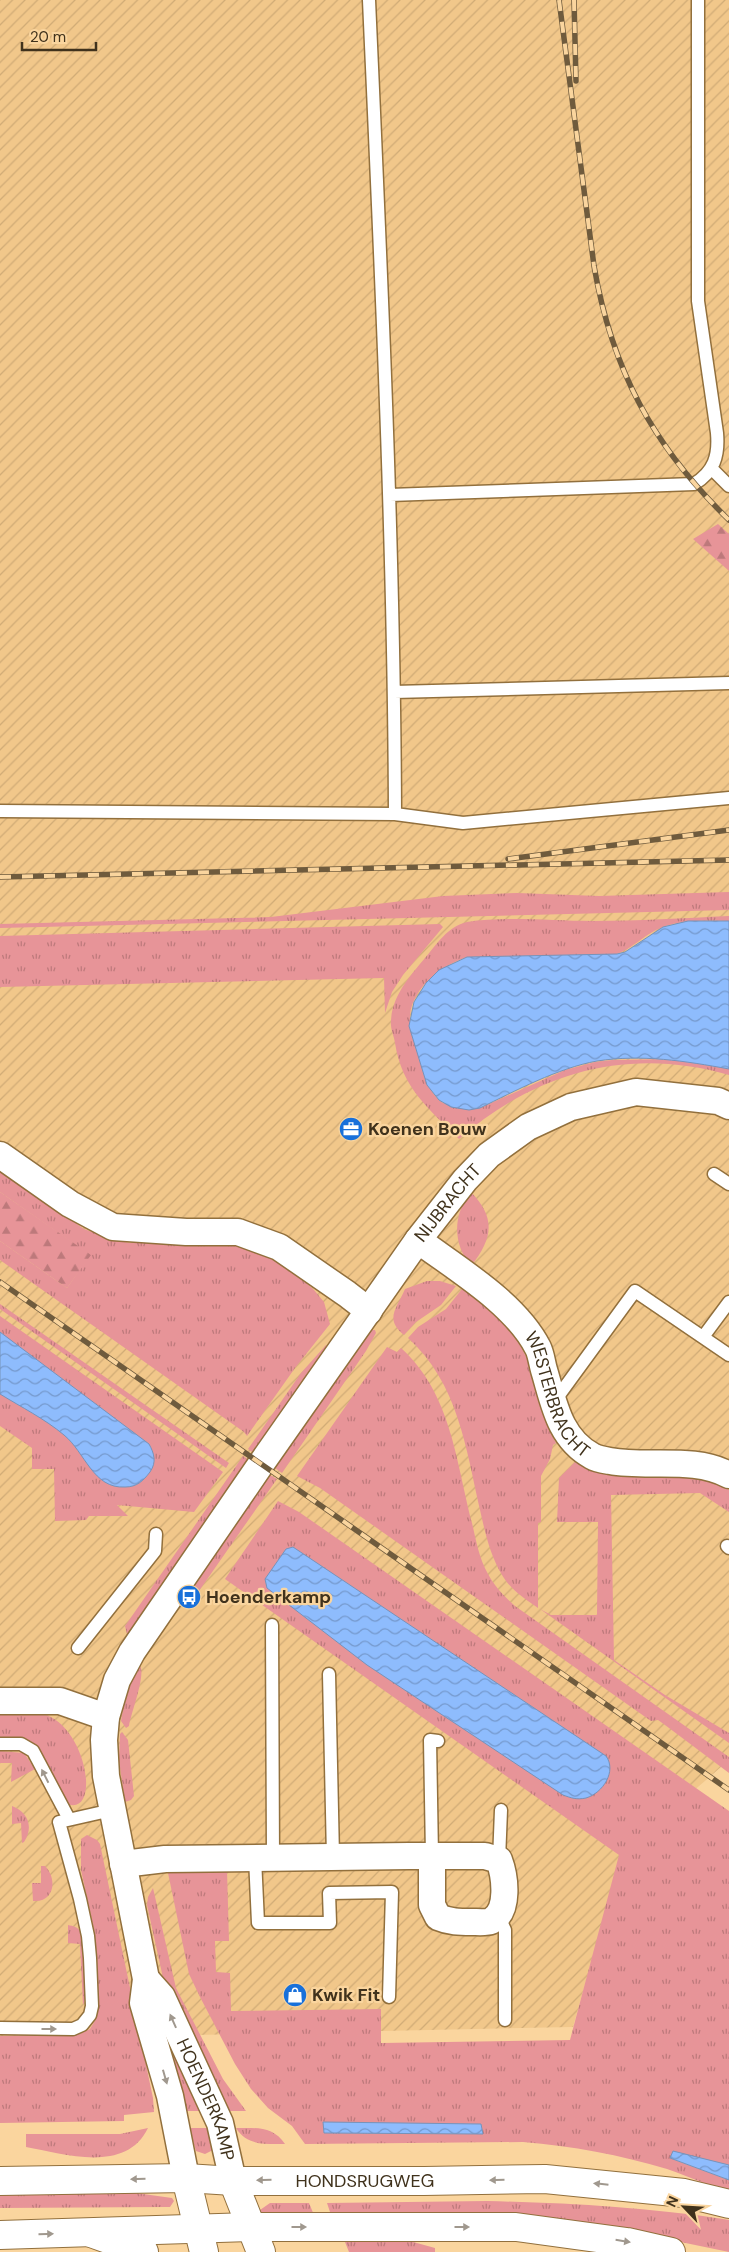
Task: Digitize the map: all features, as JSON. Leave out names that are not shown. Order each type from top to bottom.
[{"type":"main road","name":"HONDSRUGWEG","points":[[0,2181],[186,2178],[424,2181],[545,2179],[684,2193],[729,2204]]},
{"type":"main road","points":[[186,2178],[202,2240]]},
{"type":"main road","name":"HOENDERKAMP","points":[[233,2180],[250,2227],[262,2252]]},
{"type":"main road","points":[[0,2235],[91,2233],[202,2240],[250,2227],[516,2227],[627,2242],[671,2252]]},
{"type":"main road","points":[[91,2233],[144,2252]]},
{"type":"street","name":"NIJBRACHT","points":[[261,1464],[418,1240],[465,1180],[489,1156],[528,1127],[572,1107],[636,1092],[718,1101],[729,1106]]},
{"type":"street","points":[[0,1154],[70,1204],[113,1227],[186,1232],[238,1232],[279,1247],[348,1294],[369,1311]]},
{"type":"street","name":"WESTERBRACHT","points":[[418,1240],[497,1298],[517,1318],[538,1348],[560,1424],[573,1444],[593,1458],[622,1463],[696,1465],[718,1469],[729,1475]]},
{"type":"street","name":"HOENDERKAMP","points":[[186,2178],[170,2096],[143,2003],[146,1979],[106,1776],[104,1740],[106,1717],[117,1680],[132,1652],[261,1464]]},
{"type":"street","points":[[0,1701],[60,1700],[106,1717]]},
{"type":"street","points":[[123,1864],[159,1859],[432,1856],[485,1856],[499,1860],[503,1872],[503,1900],[498,1915],[490,1921],[450,1922],[438,1917],[432,1905],[432,1856]]},
{"type":"street","name":"HOENDERKAMP","points":[[146,1979],[162,1997],[220,2123],[233,2180]]},
{"type":"lane","points":[[370,0],[390,495],[395,814]]},
{"type":"lane","points":[[390,495],[694,484],[704,478],[712,469],[718,453],[717,433],[698,301],[698,0]]},
{"type":"lane","points":[[712,469],[729,486]]},
{"type":"lane","points":[[394,692],[729,683]]},
{"type":"lane","points":[[0,811],[395,814],[463,823],[729,798]]},
{"type":"lane","points":[[714,1174],[729,1184]]},
{"type":"lane","points":[[554,1402],[635,1291],[729,1355]]},
{"type":"lane","points":[[703,1337],[729,1302]]},
{"type":"lane","points":[[78,1648],[155,1551],[156,1534]]},
{"type":"lane","points":[[272,1625],[264,1858],[258,1923],[330,1923],[329,1893],[392,1892],[389,1997]]},
{"type":"lane","points":[[329,1674],[333,1857]]},
{"type":"lane","points":[[432,1856],[430,1740],[438,1741]]},
{"type":"lane","points":[[0,1744],[21,1744],[33,1751],[69,1819]]},
{"type":"lane","points":[[0,2028],[73,2029],[82,2025],[90,2015],[92,2006],[88,1936],[59,1822],[112,1810]]},
{"type":"lane","points":[[499,1860],[501,1810]]},
{"type":"lane","points":[[498,1915],[505,1930],[505,2020]]},
{"type":"shaded area","points":[[0,0],[729,0],[729,1760],[622,1853],[573,2027],[0,2039]]},
{"type":"green space","points":[[718,524],[729,534],[729,571],[693,539]]},
{"type":"green space","points":[[729,892],[729,910],[0,928],[0,924],[271,917],[443,896],[517,893],[599,896]]},
{"type":"green space","points":[[729,916],[729,921],[671,924],[649,934],[624,951],[609,956],[467,957],[439,971],[430,978],[412,1005],[410,1020],[425,1076],[433,1093],[443,1103],[480,1108],[565,1070],[595,1062],[612,1060],[673,1059],[729,1069],[729,1075],[692,1067],[655,1063],[620,1065],[585,1071],[552,1082],[520,1097],[489,1116],[459,1139],[427,1107],[410,1085],[398,1059],[391,1026],[392,1012],[398,995],[408,979],[434,947],[454,927],[467,922],[497,919],[609,921]]},
{"type":"green space","points":[[440,924],[443,927],[403,975],[392,992],[385,1013],[384,978],[0,987],[0,936]]},
{"type":"green space","points":[[0,1170],[84,1229],[114,1240],[130,1243],[221,1242],[241,1245],[264,1254],[302,1279],[314,1290],[324,1302],[330,1324],[295,1368],[247,1436],[244,1432],[0,1260],[0,1241],[67,1288],[90,1255],[0,1192]]},
{"type":"green space","points":[[0,1192],[91,1255],[67,1288],[0,1241]]},
{"type":"green space","points":[[471,1192],[485,1211],[489,1228],[484,1246],[471,1266],[460,1248],[457,1229],[461,1210]]},
{"type":"green space","points":[[427,1281],[440,1281],[456,1286],[441,1305],[416,1322],[404,1335],[398,1329],[393,1318],[396,1308],[405,1289]]},
{"type":"green space","points":[[462,1289],[487,1306],[499,1317],[518,1342],[532,1370],[546,1422],[556,1443],[553,1445],[550,1459],[541,1476],[541,1522],[538,1523],[538,1608],[513,1589],[505,1580],[498,1567],[486,1535],[458,1418],[438,1375],[425,1356],[408,1338],[418,1327],[446,1309]]},
{"type":"green space","points":[[0,1304],[229,1463],[226,1468],[0,1309]]},
{"type":"green space","points":[[0,1316],[223,1472],[194,1512],[117,1505],[128,1516],[89,1516],[86,1520],[55,1521],[54,1469],[32,1469],[32,1448],[0,1426]]},
{"type":"green space","points":[[371,1330],[375,1330],[376,1333],[366,1351],[282,1473],[275,1468]]},
{"type":"green space","points":[[326,1345],[327,1347],[255,1454],[248,1449],[301,1373]]},
{"type":"green space","points":[[387,1347],[397,1352],[401,1348],[418,1366],[431,1386],[441,1407],[456,1452],[480,1555],[488,1574],[503,1595],[515,1606],[729,1757],[729,1773],[658,1720],[651,1721],[320,1488],[297,1476]]},
{"type":"green space","points":[[243,1456],[250,1461],[127,1634],[125,1626]]},
{"type":"green space","points":[[575,1462],[587,1469],[614,1475],[685,1474],[697,1476],[708,1479],[729,1490],[729,1512],[700,1493],[611,1495],[614,1660],[665,1695],[729,1733],[729,1743],[540,1609],[551,1615],[597,1615],[598,1522],[557,1522],[559,1478]]},
{"type":"green space","points":[[270,1475],[277,1479],[192,1601],[187,1597],[187,1593]]},
{"type":"green space","points":[[278,1501],[299,1512],[729,1811],[729,2165],[712,2161],[670,2158],[729,2180],[729,2191],[632,2159],[560,2146],[523,2142],[305,2144],[292,2126],[268,2108],[251,2089],[235,2064],[189,1974],[168,1873],[227,1870],[229,1941],[215,1941],[216,1972],[230,1973],[231,2011],[381,2009],[381,2043],[570,2040],[619,1855],[225,1579]],"holes":[[[480,2124],[482,2134],[327,2133]]]},
{"type":"green space","points":[[140,1666],[140,1686],[129,1726],[126,1728],[121,1721],[125,1700],[132,1678]]},
{"type":"green space","points":[[0,1713],[41,1713],[60,1723],[71,1736],[80,1752],[85,1769],[86,1785],[84,1797],[78,1804],[67,1804],[31,1741],[0,1740]]},
{"type":"green space","points":[[122,1732],[128,1740],[134,1796],[131,1800],[125,1802],[119,1761],[120,1734]]},
{"type":"green space","points":[[0,1751],[24,1753],[35,1769],[11,1782],[12,1763],[0,1763]]},
{"type":"green space","points":[[12,1806],[22,1812],[28,1821],[29,1831],[22,1843],[21,1823],[12,1824]]},
{"type":"green space","points":[[87,1835],[97,1840],[100,1844],[153,2098],[154,2112],[124,2115],[124,2121],[0,2123],[0,2036],[80,2034],[90,2029],[96,2019],[95,1934],[81,1870],[81,1839]]},
{"type":"green space","points":[[41,1866],[45,1866],[52,1877],[52,1889],[46,1898],[40,1901],[33,1901],[32,1883],[41,1883]]},
{"type":"green space","points":[[153,1888],[176,1988],[223,2079],[246,2111],[227,2111],[167,1996],[147,1905],[148,1897]]},
{"type":"green space","points":[[68,1925],[80,1930],[85,1946],[86,1975],[83,2005],[80,1944],[68,1943]]},
{"type":"green space","points":[[150,1998],[209,2111],[184,2111]]},
{"type":"green space","points":[[148,2128],[138,2142],[125,2151],[110,2156],[76,2156],[26,2147],[26,2134],[120,2134]]},
{"type":"green space","points":[[189,2128],[216,2128],[213,2150],[205,2154],[196,2151]]},
{"type":"green space","points":[[236,2128],[264,2129],[275,2134],[285,2144],[264,2144],[251,2141],[240,2134]]},
{"type":"green space","points":[[0,2192],[136,2193],[172,2198],[174,2201],[170,2207],[0,2208]]},
{"type":"green space","points":[[487,2201],[576,2204],[729,2220],[729,2252],[642,2234],[331,2215],[327,2203]]},
{"type":"green space","points":[[270,2203],[309,2203],[314,2215],[261,2213],[260,2210]]},
{"type":"green space","points":[[406,2240],[435,2248],[435,2252],[349,2252],[345,2242]]},
{"type":"water","points":[[688,921],[729,921],[729,1069],[647,1058],[597,1061],[552,1074],[480,1108],[469,1110],[451,1107],[439,1100],[427,1085],[409,1026],[414,1002],[426,983],[439,970],[467,957],[617,954],[625,952],[663,927]]},
{"type":"water","points":[[0,1332],[149,1444],[154,1461],[150,1472],[145,1478],[136,1485],[129,1487],[114,1486],[105,1482],[97,1476],[71,1442],[57,1429],[0,1394]]},
{"type":"water","points":[[293,1547],[606,1756],[610,1768],[609,1775],[603,1786],[586,1798],[580,1799],[563,1795],[367,1665],[267,1588],[265,1579],[286,1549]]},
{"type":"water","points":[[323,2122],[481,2124],[483,2134],[324,2133]]},
{"type":"water","points":[[673,2151],[729,2165],[729,2180],[670,2158]]},
{"type":"railway","points":[[559,0],[594,266],[612,339],[625,373],[658,435],[678,464],[729,520]]},
{"type":"railway","points":[[574,0],[576,81]]},
{"type":"railway","points":[[508,859],[729,830]]},
{"type":"railway","points":[[0,877],[729,860]]},
{"type":"railway","points":[[0,1282],[729,1790]]},
{"type":"place","name":"Koenen Bouw","points":[[351,1129]]},
{"type":"place","name":"Hoenderkamp","points":[[189,1597]]},
{"type":"place","name":"Kwik Fit","points":[[295,1995]]}]
